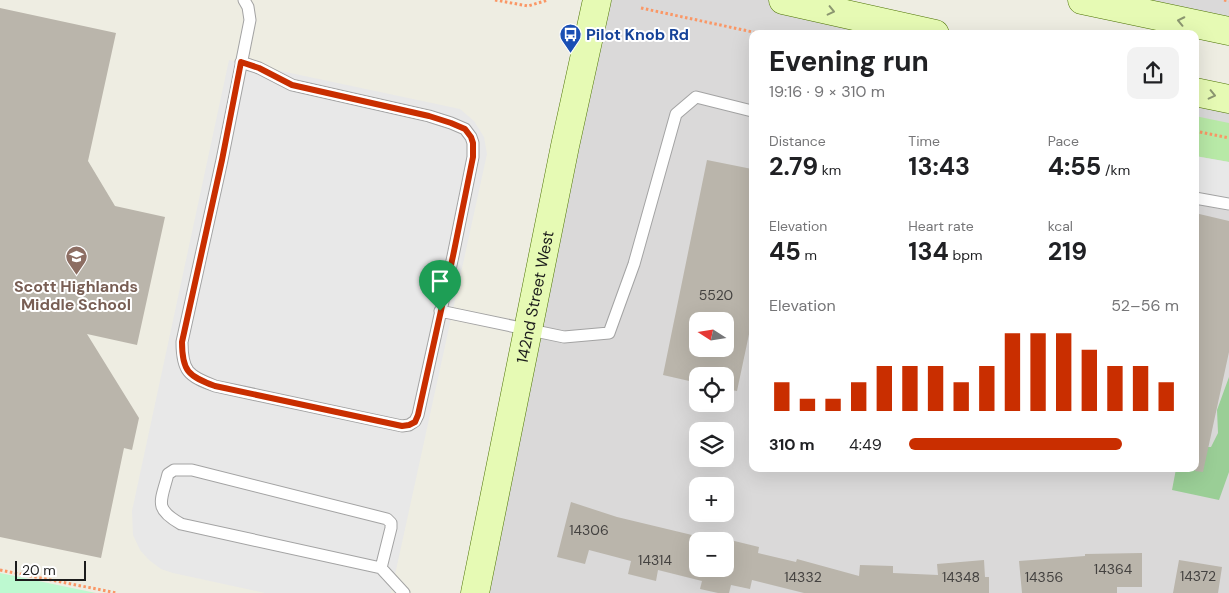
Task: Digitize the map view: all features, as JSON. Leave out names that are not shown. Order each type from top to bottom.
[{"type":"street","name":"142nd Street West","points":[[474,593],[567,136],[597,0]]},
{"type":"street","points":[[783,0],[917,30]]},
{"type":"street","points":[[1082,0],[1229,31]]},
{"type":"street","points":[[1199,93],[1229,99]]},
{"type":"lane","points":[[241,62],[259,68],[292,85],[429,116],[465,129],[471,137],[473,157],[453,256],[418,415],[415,422],[409,425],[402,426],[215,386],[201,381],[188,372],[182,359],[182,342],[222,160],[241,62],[250,20],[248,7],[244,0]]},
{"type":"lane","points":[[440,311],[564,337],[608,333],[634,264],[676,114],[696,97],[749,110]]},
{"type":"lane","points":[[1199,199],[1229,204]]},
{"type":"lane","points":[[381,568],[392,528],[391,523],[387,519],[192,470],[174,470],[168,474],[162,500],[162,510],[181,524],[381,568],[404,593]]},
{"type":"path","points":[[495,0],[528,6],[548,0]]},
{"type":"path","points":[[1224,0],[1229,1]]},
{"type":"path","points":[[642,8],[749,31]]},
{"type":"path","points":[[1199,132],[1229,138]]},
{"type":"path","points":[[0,570],[117,593]]},
{"type":"shaded area","points":[[598,0],[785,0],[920,30],[749,30],[749,472],[1199,472],[1199,92],[1229,98],[1229,593],[474,593]]},
{"type":"shaded area","points":[[1082,0],[1229,0],[1229,31]]},
{"type":"shaded area","points":[[229,60],[460,109],[474,121],[484,137],[487,154],[391,593],[265,593],[173,573],[161,569],[149,560],[140,550],[133,535],[132,511]]},
{"type":"shaded area","points":[[1199,157],[1229,162],[1229,211],[1199,205]]},
{"type":"green space","points":[[1199,117],[1229,123],[1229,162],[1199,157]]},
{"type":"green space","points":[[1229,377],[1229,472],[1219,500],[1172,490],[1175,472],[1199,472],[1199,447],[1211,447],[1218,433],[1217,410]]},
{"type":"green space","points":[[0,573],[96,593],[0,593]]},
{"type":"building","name":"Scott Highlands Middle School","points":[[0,8],[116,33],[88,161],[115,206],[165,217],[137,345],[87,334],[139,418],[132,450],[124,448],[101,558],[0,537]]},
{"type":"building","points":[[707,160],[749,168],[749,334],[737,391],[734,390],[734,367],[689,367],[689,381],[663,375]]},
{"type":"building","points":[[1199,214],[1229,221],[1229,352],[1203,472],[1199,472]]},
{"type":"building","points":[[571,502],[617,517],[689,534],[689,577],[734,577],[734,541],[759,547],[758,553],[796,562],[797,559],[859,576],[860,565],[893,566],[893,573],[938,575],[937,564],[984,560],[985,577],[989,577],[989,593],[804,593],[752,580],[750,589],[731,585],[729,593],[718,593],[700,589],[702,581],[658,570],[656,581],[628,574],[631,561],[589,550],[585,564],[557,557]]},
{"type":"building","points":[[1142,553],[1142,587],[1117,587],[1117,593],[1022,593],[1019,561],[1085,556],[1085,554]]},
{"type":"building","points":[[1179,560],[1222,567],[1218,593],[1173,593]]},
{"type":"place","name":"Pilot Knob Rd","points":[[570,53]]},
{"type":"place","name":"Scott Highlands Middle School","points":[[76,276]]},
{"type":"route","points":[[241,62],[259,68],[292,85],[429,116],[465,129],[473,143],[473,157],[440,311],[418,415],[415,422],[409,425],[402,426],[362,418],[215,386],[201,381],[188,372],[182,359],[182,342],[222,160],[241,62]]}]
